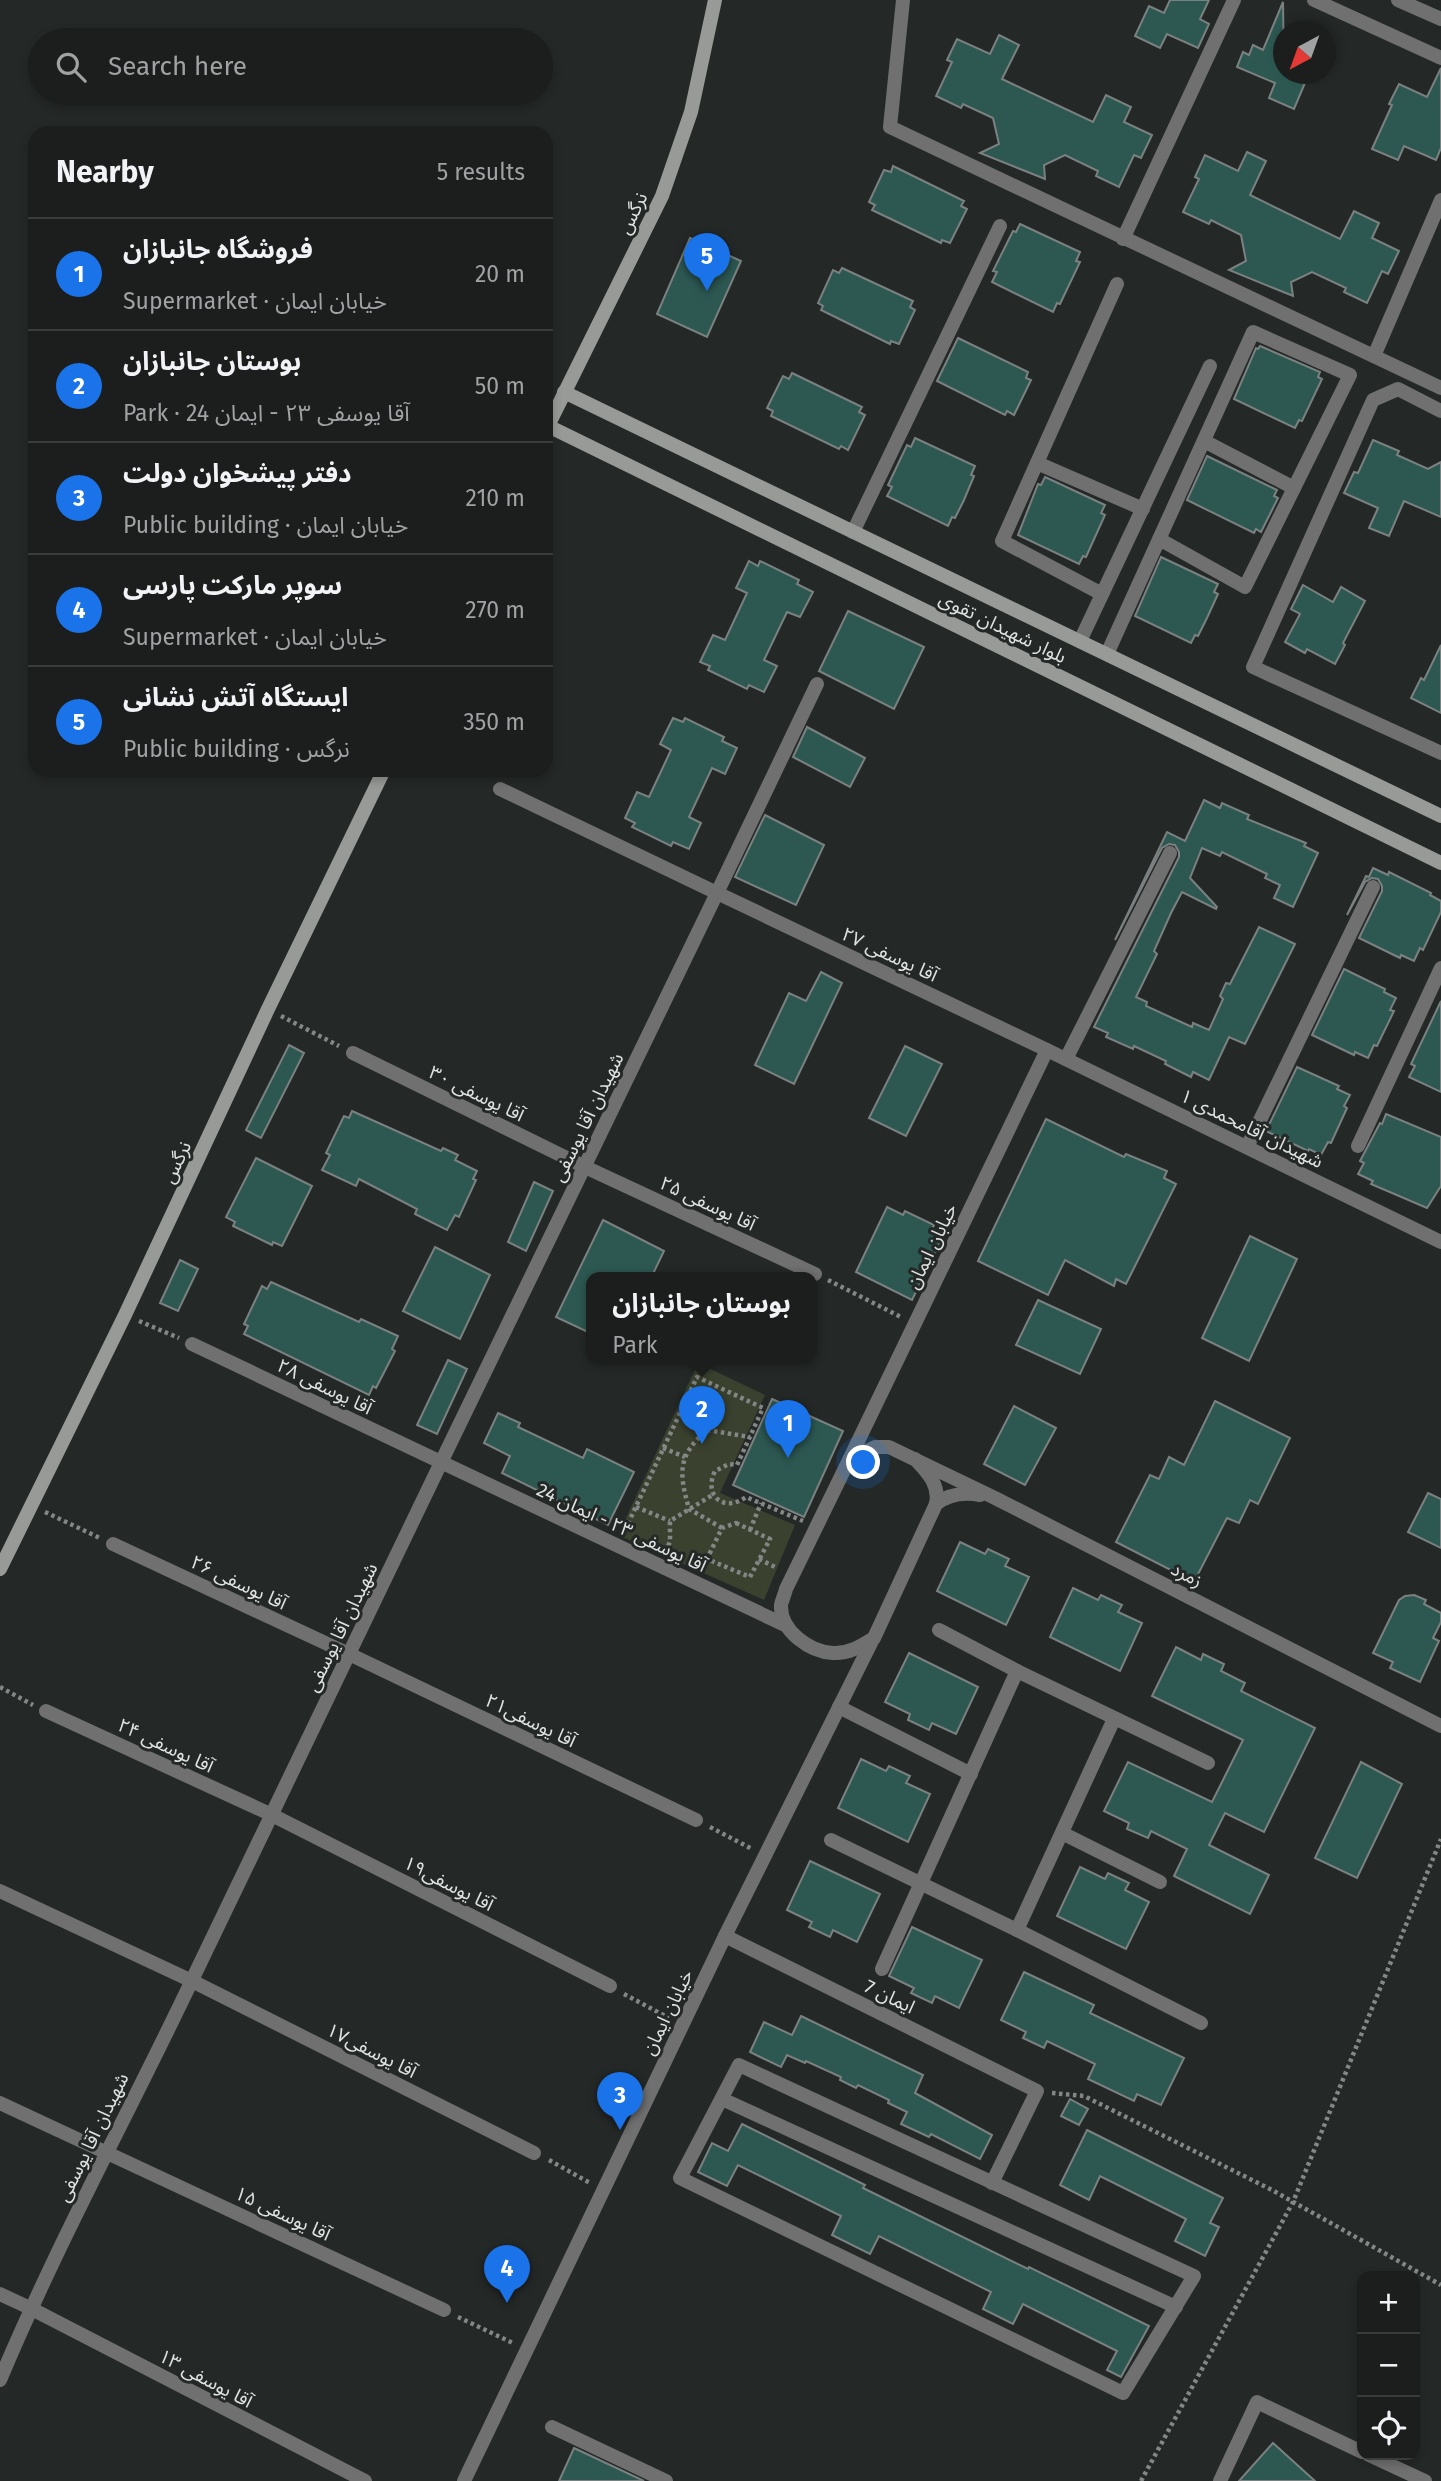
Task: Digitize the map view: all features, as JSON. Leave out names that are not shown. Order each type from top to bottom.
[{"type":"main road","name":"نرگس","points":[[553,415],[662,196],[691,112],[715,0]]},
{"type":"main road","name":"بلوار شهیدان تقوی","points":[[564,392],[1441,816]]},
{"type":"main road","name":"بلوار شهیدان تقوی","points":[[553,431],[1441,863]]},
{"type":"main road","name":"نرگس","points":[[0,1569],[125,1315],[268,1009],[381,777]]},
{"type":"street","points":[[903,0],[890,127],[1441,388]]},
{"type":"street","points":[[1123,239],[1234,0]]},
{"type":"street","points":[[1314,0],[1441,58]]},
{"type":"street","points":[[1398,0],[1441,19]]},
{"type":"street","points":[[1374,356],[1441,200]]},
{"type":"street","points":[[853,532],[1000,226]]},
{"type":"street","points":[[1102,594],[1002,541],[1117,284]]},
{"type":"street","points":[[1107,654],[1159,539],[1204,441],[1253,332],[1350,375],[1245,587],[1159,539]]},
{"type":"street","points":[[1080,641],[1210,366]]},
{"type":"street","points":[[1441,411],[1398,389],[1373,400],[1252,667],[1441,752]]},
{"type":"street","points":[[1204,441],[1294,488]]},
{"type":"street","points":[[1037,463],[1143,509]]},
{"type":"street","name":"شهیدان آقا یوسفی","points":[[0,2380],[30,2308],[192,1981],[270,1814],[442,1464],[817,684]]},
{"type":"street","name":"آقا یوسفی ۲۷","points":[[500,789],[1047,1050]]},
{"type":"street","points":[[1066,1059],[1170,853]]},
{"type":"street","points":[[1247,1147],[1373,887]]},
{"type":"street","points":[[1358,1146],[1441,968]]},
{"type":"street","name":"شهیدان آقامحمدی ۱","points":[[1047,1050],[1441,1242]]},
{"type":"street","name":"خیابان ایمان","points":[[787,1626],[781,1606],[784,1597],[1047,1050]]},
{"type":"street","name":"آقا یوسفی ۳۰","points":[[353,1053],[585,1167]]},
{"type":"street","name":"آقا یوسفی ۲۵","points":[[585,1167],[811,1272]]},
{"type":"street","name":"آقا یوسفی ۲۸","points":[[192,1343],[442,1464]]},
{"type":"street","points":[[867,1423],[871,1437],[889,1447]]},
{"type":"street","points":[[849,1460],[875,1447],[889,1447]]},
{"type":"street","name":"زمرد","points":[[889,1447],[995,1498],[1441,1726]]},
{"type":"street","points":[[915,1460],[926,1470],[937,1487],[936,1504]]},
{"type":"street","name":"آقا یوسفی ۲۳ - ایمان 24","points":[[442,1464],[787,1626],[797,1638],[815,1649],[835,1654],[854,1650],[874,1638]]},
{"type":"street","points":[[936,1504],[957,1494],[972,1493],[995,1498]]},
{"type":"street","name":"خیابان ایمان","points":[[464,2481],[725,1936],[874,1638],[936,1504]]},
{"type":"street","name":"آقا یوسفی ۲۶","points":[[113,1544],[349,1654]]},
{"type":"street","points":[[939,1630],[1114,1719],[1208,1763]]},
{"type":"street","name":"آقا یوسفی۲۱","points":[[349,1654],[696,1820]]},
{"type":"street","points":[[882,1969],[1017,1671]]},
{"type":"street","points":[[839,1707],[971,1774]]},
{"type":"street","name":"آقا یوسفی ۲۴","points":[[46,1711],[270,1814]]},
{"type":"street","points":[[1017,1930],[1114,1719]]},
{"type":"street","name":"آقا یوسفی۱۹","points":[[270,1814],[610,1986]]},
{"type":"street","points":[[1062,1833],[1160,1882]]},
{"type":"street","points":[[831,1840],[1201,2023]]},
{"type":"street","name":"آقا یوسفی۱۷","points":[[0,1891],[192,1981],[534,2153]]},
{"type":"street","name":"ایمان 7","points":[[725,1936],[1037,2091]]},
{"type":"street","points":[[739,2065],[992,2183],[1194,2276],[1123,2393],[680,2178],[739,2065]]},
{"type":"street","points":[[992,2183],[1037,2091]]},
{"type":"street","points":[[722,2099],[1176,2306]]},
{"type":"street","name":"آقا یوسفی ۱۵","points":[[0,2103],[444,2310]]},
{"type":"street","name":"آقا یوسفی ۱۳","points":[[0,2294],[365,2481]]},
{"type":"street","points":[[1220,2481],[1257,2402],[1357,2450]]},
{"type":"street","points":[[552,2427],[666,2481]]},
{"type":"street","points":[[1380,2460],[1425,2481]]},
{"type":"path","points":[[268,1009],[353,1053]]},
{"type":"path","points":[[817,1275],[915,1324]]},
{"type":"path","points":[[125,1315],[192,1343]]},
{"type":"path","points":[[617,1546],[697,1377],[763,1408],[737,1465],[729,1464],[715,1471],[712,1479],[714,1494],[720,1501],[729,1504],[746,1497],[816,1527]]},
{"type":"path","points":[[722,1528],[689,1509],[681,1481],[682,1463],[693,1443],[707,1430],[750,1437]]},
{"type":"path","points":[[663,1448],[685,1457]]},
{"type":"path","points":[[670,1521],[714,1494]]},
{"type":"path","points":[[750,1530],[761,1503]]},
{"type":"path","points":[[31,1506],[113,1544]]},
{"type":"path","points":[[635,1507],[670,1521]]},
{"type":"path","points":[[658,1565],[670,1542],[670,1521]]},
{"type":"path","points":[[736,1523],[770,1539],[750,1577],[707,1559],[722,1528],[736,1523]]},
{"type":"path","points":[[0,1687],[46,1711]]},
{"type":"path","points":[[696,1820],[765,1856]]},
{"type":"path","points":[[1141,2481],[1293,2202],[1441,1839]]},
{"type":"path","points":[[610,1986],[682,2025]]},
{"type":"path","points":[[1037,2091],[1084,2096],[1293,2202],[1441,2285]]},
{"type":"path","points":[[534,2153],[604,2190]]},
{"type":"path","points":[[444,2310],[527,2350]]},
{"type":"green space","points":[[698,1363],[765,1395],[720,1493],[795,1525],[764,1600],[618,1535]]},
{"type":"building","points":[[1170,0],[1209,0],[1200,19],[1209,24],[1198,48],[1167,34],[1160,48],[1135,36],[1149,6],[1164,13]]},
{"type":"building","points":[[1283,2],[1283,21],[1275,21]]},
{"type":"building","points":[[1273,26],[1273,82],[1237,67],[1243,52],[1249,55],[1253,45],[1263,50]]},
{"type":"building","points":[[999,35],[1019,45],[1002,79],[1093,122],[1106,95],[1131,107],[1124,122],[1152,135],[1141,158],[1134,155],[1119,187],[1096,176],[1098,171],[1065,155],[1044,165],[1045,179],[980,153],[999,144],[993,118],[963,104],[961,108],[936,96],[952,62],[947,60],[957,39],[990,54]]},
{"type":"building","points":[[1441,68],[1441,148],[1436,160],[1404,146],[1398,160],[1372,149],[1399,84],[1427,97]]},
{"type":"building","points":[[1275,84],[1304,84],[1294,109],[1269,98]]},
{"type":"building","points":[[1247,152],[1266,161],[1250,195],[1340,239],[1354,211],[1379,223],[1372,238],[1399,251],[1388,274],[1382,271],[1367,303],[1344,292],[1346,288],[1312,272],[1291,282],[1293,296],[1229,270],[1246,261],[1241,235],[1211,220],[1209,224],[1183,212],[1199,179],[1195,177],[1205,155],[1238,171]]},
{"type":"building","points":[[893,166],[964,201],[961,206],[967,209],[950,243],[942,240],[941,243],[872,210],[875,205],[869,202],[884,170],[891,172]]},
{"type":"building","points":[[1020,224],[1080,252],[1076,261],[1080,262],[1060,304],[1057,303],[1053,312],[992,282],[997,272],[993,271],[1013,231],[1016,232]]},
{"type":"building","points":[[690,238],[741,261],[707,337],[657,314]]},
{"type":"building","points":[[842,268],[913,301],[910,307],[915,310],[899,344],[891,341],[890,344],[821,310],[823,306],[818,303],[833,270],[839,273]]},
{"type":"building","points":[[958,338],[1028,372],[1026,378],[1031,380],[1014,415],[1007,411],[1005,415],[937,381]]},
{"type":"building","points":[[1260,346],[1320,372],[1318,377],[1322,379],[1302,421],[1299,420],[1295,428],[1234,399],[1256,348]]},
{"type":"building","points":[[792,373],[862,407],[859,412],[865,415],[848,450],[841,446],[839,449],[771,416],[773,411],[767,408],[783,376],[789,379]]},
{"type":"building","points":[[915,438],[975,466],[971,475],[974,476],[964,500],[948,526],[887,496],[892,487],[888,485],[907,445],[911,447]]},
{"type":"building","points":[[1373,440],[1399,451],[1397,455],[1428,469],[1441,462],[1441,517],[1404,501],[1389,536],[1369,528],[1378,508],[1344,493],[1354,472],[1358,473]]},
{"type":"building","points":[[1207,456],[1277,490],[1274,496],[1278,498],[1261,532],[1256,529],[1254,533],[1187,500]]},
{"type":"building","points":[[1045,477],[1105,505],[1101,513],[1105,515],[1086,557],[1083,556],[1079,564],[1018,535],[1038,484],[1041,485]]},
{"type":"building","points":[[1161,557],[1218,584],[1214,592],[1218,594],[1198,636],[1195,635],[1191,643],[1135,616]]},
{"type":"building","points":[[749,561],[758,566],[760,561],[799,580],[797,584],[813,592],[800,617],[787,612],[764,660],[777,666],[764,692],[749,685],[747,689],[708,670],[710,666],[700,662],[713,635],[725,640],[747,593],[736,588]]},
{"type":"building","points":[[1303,585],[1333,602],[1341,587],[1365,601],[1335,664],[1307,649],[1305,653],[1285,642],[1300,614],[1291,609]]},
{"type":"building","points":[[848,611],[924,647],[894,709],[819,671]]},
{"type":"building","points":[[1441,645],[1441,713],[1411,698],[1421,678],[1424,680]]},
{"type":"building","points":[[673,718],[683,722],[685,718],[724,737],[722,741],[737,748],[725,774],[712,768],[689,817],[701,823],[689,849],[673,842],[671,846],[632,827],[635,823],[625,818],[637,792],[649,797],[671,750],[660,744]]},
{"type":"building","points":[[807,727],[865,758],[850,787],[793,757]]},
{"type":"building","points":[[1204,800],[1220,808],[1222,803],[1249,815],[1247,819],[1306,843],[1304,846],[1318,853],[1293,907],[1274,898],[1280,885],[1265,878],[1267,874],[1222,852],[1220,856],[1202,848],[1190,878],[1217,907],[1216,909],[1182,892],[1136,997],[1147,1002],[1146,1006],[1192,1027],[1193,1023],[1209,1030],[1223,999],[1220,996],[1226,983],[1230,984],[1259,927],[1295,944],[1245,1044],[1229,1037],[1209,1080],[1193,1072],[1191,1077],[1165,1064],[1166,1061],[1106,1037],[1108,1033],[1094,1027],[1179,857],[1175,845],[1169,844],[1162,848],[1115,940],[1167,832],[1185,841]]},
{"type":"building","points":[[765,815],[824,845],[796,905],[735,877]]},
{"type":"building","points":[[1373,868],[1388,875],[1389,872],[1431,893],[1430,895],[1441,901],[1441,912],[1423,950],[1420,948],[1414,961],[1401,955],[1400,958],[1359,938],[1382,891],[1378,879],[1372,878],[1365,882],[1347,915],[1366,876],[1369,877]]},
{"type":"building","points":[[1344,969],[1385,989],[1384,992],[1396,998],[1390,1010],[1394,1011],[1368,1058],[1355,1052],[1354,1055],[1312,1035]]},
{"type":"building","points":[[821,972],[842,983],[794,1084],[755,1065],[789,993],[806,1001]]},
{"type":"building","points":[[1441,1001],[1441,1092],[1409,1077],[1415,1066],[1411,1064]]},
{"type":"building","points":[[289,1045],[304,1053],[261,1138],[246,1130]]},
{"type":"building","points":[[905,1046],[942,1064],[906,1136],[869,1118]]},
{"type":"building","points":[[1297,1067],[1339,1086],[1337,1089],[1350,1095],[1331,1143],[1328,1142],[1321,1155],[1266,1131]]},
{"type":"building","points":[[352,1111],[441,1151],[443,1148],[458,1155],[455,1160],[477,1171],[473,1179],[476,1180],[459,1217],[455,1215],[447,1230],[415,1214],[417,1209],[359,1179],[356,1186],[322,1170],[330,1155],[326,1153],[344,1116],[349,1118]]},
{"type":"building","points":[[1386,1114],[1441,1137],[1441,1186],[1427,1208],[1371,1184],[1373,1181],[1358,1174],[1364,1163],[1360,1161]]},
{"type":"building","points":[[1046,1119],[1124,1157],[1126,1154],[1167,1171],[1164,1178],[1176,1184],[1126,1284],[1116,1279],[1114,1286],[1065,1260],[1048,1295],[978,1261]]},
{"type":"building","points":[[256,1158],[312,1186],[282,1246],[273,1242],[272,1245],[233,1226],[235,1222],[226,1217]]},
{"type":"building","points":[[534,1182],[553,1191],[526,1251],[508,1242]]},
{"type":"building","points":[[887,1207],[903,1215],[905,1211],[934,1225],[932,1229],[944,1235],[912,1300],[856,1272]]},
{"type":"building","points":[[603,1220],[664,1251],[654,1272],[586,1272],[586,1331],[556,1317]]},
{"type":"building","points":[[1250,1236],[1297,1259],[1249,1361],[1202,1338]]},
{"type":"building","points":[[435,1247],[490,1275],[460,1339],[403,1311]]},
{"type":"building","points":[[180,1260],[198,1269],[178,1311],[160,1303]]},
{"type":"building","points":[[271,1282],[359,1322],[361,1319],[398,1336],[392,1349],[395,1351],[376,1388],[373,1386],[369,1395],[244,1334],[248,1326],[244,1324],[262,1286],[267,1289]]},
{"type":"building","points":[[1038,1300],[1101,1329],[1080,1374],[1016,1345]]},
{"type":"building","points":[[448,1360],[467,1369],[437,1434],[417,1425]]},
{"type":"building","points":[[772,1399],[843,1431],[804,1517],[733,1485]]},
{"type":"building","points":[[1215,1401],[1290,1438],[1258,1504],[1250,1500],[1239,1523],[1227,1518],[1194,1582],[1116,1542],[1150,1475],[1159,1479],[1169,1457],[1184,1465]]},
{"type":"building","points":[[1014,1406],[1056,1428],[1025,1485],[984,1464]]},
{"type":"building","points":[[498,1413],[520,1423],[518,1427],[583,1458],[587,1449],[634,1472],[608,1525],[502,1473],[510,1456],[484,1443]]},
{"type":"building","points":[[1428,1493],[1441,1499],[1441,1548],[1408,1532]]},
{"type":"building","points":[[960,1542],[985,1554],[988,1549],[1009,1559],[1005,1566],[1029,1577],[1006,1625],[937,1591]]},
{"type":"building","points":[[1073,1588],[1098,1600],[1101,1595],[1122,1605],[1118,1612],[1142,1623],[1120,1671],[1050,1637]]},
{"type":"building","points":[[1414,1595],[1426,1600],[1424,1604],[1441,1613],[1441,1622],[1433,1638],[1439,1641],[1420,1682],[1390,1668],[1393,1662],[1373,1653],[1399,1600]]},
{"type":"building","points":[[1176,1647],[1201,1660],[1203,1654],[1224,1664],[1221,1671],[1245,1683],[1241,1691],[1315,1728],[1264,1832],[1225,1813],[1209,1845],[1269,1875],[1250,1914],[1174,1876],[1187,1849],[1151,1831],[1148,1838],[1127,1829],[1129,1823],[1104,1811],[1128,1762],[1212,1802],[1243,1740],[1152,1696]]},
{"type":"building","points":[[909,1653],[978,1687],[956,1734],[932,1723],[929,1730],[908,1720],[910,1714],[885,1702]]},
{"type":"building","points":[[861,1759],[886,1771],[889,1766],[910,1776],[906,1783],[930,1794],[908,1842],[838,1808]]},
{"type":"building","points":[[1361,1762],[1402,1784],[1357,1878],[1315,1858]]},
{"type":"building","points":[[810,1861],[880,1894],[857,1942],[833,1930],[830,1937],[809,1927],[812,1922],[787,1910]]},
{"type":"building","points":[[1080,1867],[1105,1879],[1108,1873],[1129,1883],[1125,1890],[1149,1902],[1126,1949],[1057,1916]]},
{"type":"building","points":[[912,1927],[982,1960],[959,2008],[935,1996],[932,2003],[911,1993],[914,1988],[889,1976]]},
{"type":"building","points":[[1024,1972],[1094,2005],[1090,2013],[1184,2058],[1161,2105],[1137,2094],[1134,2101],[1088,2079],[1095,2064],[1047,2041],[1044,2048],[1023,2038],[1026,2032],[1001,2020]]},
{"type":"building","points":[[801,2016],[923,2075],[915,2093],[992,2135],[980,2159],[931,2134],[929,2137],[901,2124],[907,2112],[858,2085],[856,2088],[840,2080],[841,2077],[787,2055],[781,2067],[750,2052],[764,2022],[792,2035]]},
{"type":"building","points":[[1070,2099],[1088,2109],[1079,2125],[1061,2116]]},
{"type":"building","points":[[742,2124],[865,2185],[863,2188],[1149,2326],[1121,2377],[1107,2370],[1117,2351],[1023,2304],[1013,2324],[983,2309],[991,2292],[879,2236],[870,2254],[832,2235],[841,2216],[738,2165],[727,2186],[698,2172],[712,2143],[728,2151]]},
{"type":"building","points":[[1087,2130],[1223,2198],[1210,2223],[1219,2227],[1205,2256],[1175,2241],[1186,2219],[1100,2176],[1089,2200],[1060,2185]]},
{"type":"building","points":[[1273,2443],[1315,2481],[1239,2481]]},
{"type":"building","points":[[574,2448],[644,2481],[559,2481]]},
{"type":"place","name":"ایستگاه آتش نشانی","points":[[707,291]]},
{"type":"place","name":"بوستان جانبازان","points":[[702,1444]]},
{"type":"place","name":"فروشگاه جانبازان","points":[[788,1458]]},
{"type":"place","name":"دفتر پیشخوان دولت","points":[[620,2130]]},
{"type":"place","name":"سوپر مارکت پارسی","points":[[507,2303]]}]
